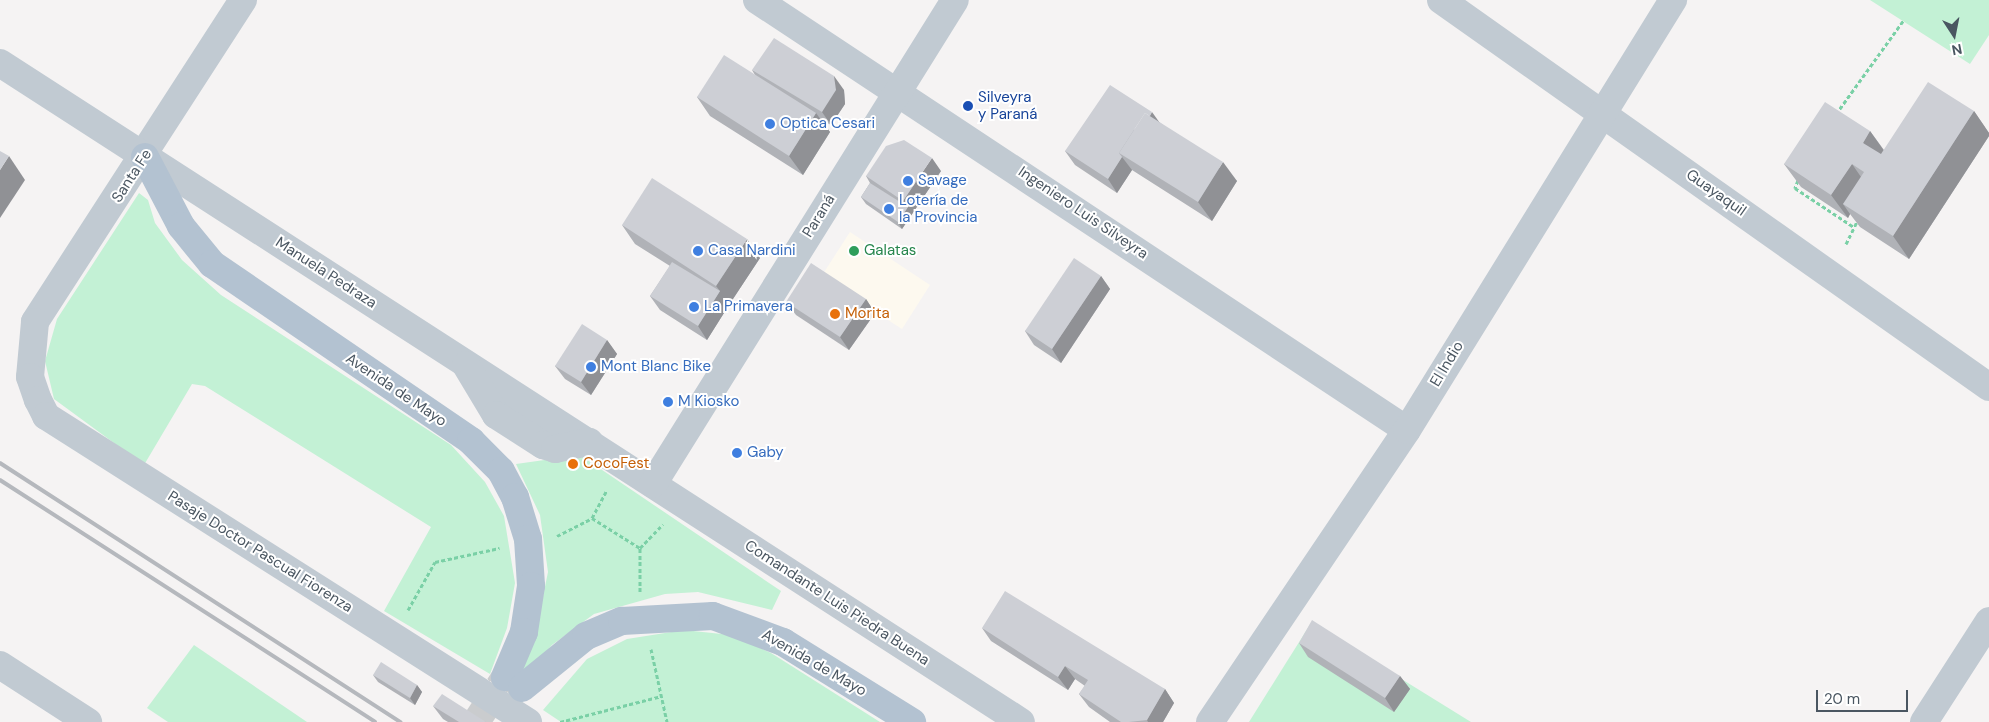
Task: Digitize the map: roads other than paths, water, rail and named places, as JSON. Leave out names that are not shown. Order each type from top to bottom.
[{"type":"main road","name":"Avenida de Mayo","points":[[145,156],[180,226],[212,264],[471,441],[501,471],[516,497],[528,539],[531,586],[524,632],[513,683],[586,636],[622,621],[713,616],[784,642],[912,722]]},
{"type":"street","name":"Santa Fe","points":[[31,354],[35,322],[145,156],[243,0]]},
{"type":"street","name":"Ingeniero Luis Silveyra","points":[[756,0],[897,90],[1407,430]]},
{"type":"street","name":"Paraná","points":[[653,484],[897,90],[955,0]]},
{"type":"street","name":"Guayaquil","points":[[1442,0],[1602,111],[1989,387]]},
{"type":"street","name":"El Indio","points":[[1210,722],[1407,430],[1602,111],[1673,0]]},
{"type":"street","name":"Manuela Pedraza","points":[[0,63],[653,484]]},
{"type":"street","name":"Pasaje Doctor Pascual Fiorenza","points":[[31,354],[30,377],[46,416],[394,635],[528,722]]},
{"type":"street","name":"Comandante Luis Piedra Buena","points":[[653,484],[1021,722]]},
{"type":"street","points":[[1924,722],[1989,621]]},
{"type":"street","points":[[0,665],[88,722]]},
{"type":"tunnel","points":[[476,722],[504,679]]},
{"type":"railway","points":[[0,463],[401,722]]},
{"type":"railway","points":[[0,480],[375,722]]},
{"type":"place","name":"Silveyra y Paraná","points":[[968,106]]},
{"type":"place","name":"Optica Cesari","points":[[770,124]]},
{"type":"place","name":"Savage","points":[[908,181]]},
{"type":"place","name":"Lotería de la Provincia","points":[[889,209]]},
{"type":"place","name":"Casa Nardini","points":[[698,251]]},
{"type":"place","name":"Galatas","points":[[854,251]]},
{"type":"place","name":"La Primavera","points":[[694,307]]},
{"type":"place","name":"Morita","points":[[835,314]]},
{"type":"place","name":"Mont Blanc Bike","points":[[591,367]]},
{"type":"place","name":"M Kiosko","points":[[668,402]]},
{"type":"place","name":"Gaby","points":[[737,453]]},
{"type":"place","name":"CocoFest","points":[[573,464]]}]
